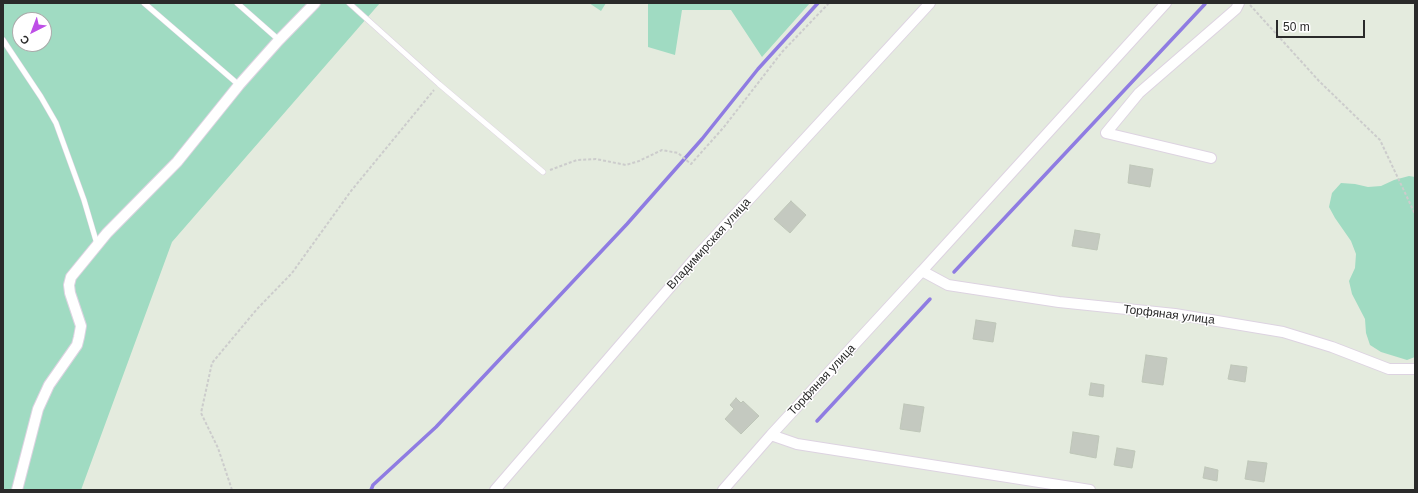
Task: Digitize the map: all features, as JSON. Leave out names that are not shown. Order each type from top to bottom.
[{"type":"street","points":[[17,490],[38,409],[50,385],[77,345],[81,326],[70,293],[69,285],[71,277],[97,244],[177,162],[239,85],[279,40],[315,3]]},
{"type":"street","name":"Владимирская улица","points":[[495,490],[696,256],[930,3]]},
{"type":"street","name":"Торфяная улица","points":[[723,490],[771,435],[1166,3]]},
{"type":"street","points":[[1211,158],[1106,133],[1139,93],[1236,9],[1239,3]]},
{"type":"street","name":"Торфяная улица","points":[[922,271],[948,285],[1059,302],[1175,314],[1283,332],[1332,347],[1389,369],[1415,369]]},
{"type":"street","points":[[771,435],[797,444],[1090,490]]},
{"type":"lane","points":[[144,3],[239,85]]},
{"type":"lane","points":[[237,3],[279,40]]},
{"type":"lane","points":[[349,3],[439,84],[543,172]]},
{"type":"lane","points":[[3,40],[56,122],[86,207],[97,244]]},
{"type":"path","points":[[543,172],[577,160],[596,159],[626,165],[639,161],[662,150],[678,153],[691,164],[724,127],[782,52],[829,3]]},
{"type":"path","points":[[1248,3],[1319,81],[1380,140],[1415,214]]},
{"type":"path","points":[[232,490],[218,448],[201,413],[212,363],[257,308],[292,273],[351,191],[439,84]]},
{"type":"green space","points":[[3,3],[380,3],[172,242],[81,490],[3,490]]},
{"type":"green space","points":[[589,3],[606,3],[601,11]]},
{"type":"green space","points":[[648,3],[810,3],[762,57],[731,10],[682,10],[675,55],[648,47]]},
{"type":"green space","points":[[1409,176],[1415,177],[1415,357],[1407,360],[1381,352],[1370,345],[1366,333],[1365,319],[1352,294],[1349,281],[1355,268],[1356,254],[1351,241],[1329,207],[1332,193],[1341,183],[1368,187],[1381,186],[1394,180]]},
{"type":"building","points":[[1130,165],[1153,169],[1150,187],[1128,183]]},
{"type":"building","points":[[791,201],[806,215],[790,233],[774,219]]},
{"type":"building","points":[[1075,230],[1100,234],[1097,250],[1072,246]]},
{"type":"building","points":[[976,320],[996,323],[993,342],[973,339]]},
{"type":"building","points":[[1146,355],[1167,358],[1163,385],[1142,382]]},
{"type":"building","points":[[1231,365],[1247,367],[1245,382],[1228,379]]},
{"type":"building","points":[[1091,383],[1104,385],[1103,397],[1089,395]]},
{"type":"building","points":[[736,398],[741,403],[743,401],[759,416],[741,434],[725,419],[734,409],[730,405]]},
{"type":"building","points":[[904,404],[924,407],[920,432],[900,429]]},
{"type":"building","points":[[1073,432],[1099,436],[1096,458],[1070,453]]},
{"type":"building","points":[[1117,448],[1135,451],[1132,468],[1114,465]]},
{"type":"building","points":[[1248,461],[1267,463],[1264,482],[1245,479]]},
{"type":"building","points":[[1205,467],[1218,470],[1217,481],[1203,478]]},
{"type":"waterway","points":[[371,490],[373,485],[436,427],[627,224],[702,139],[758,69],[818,3]]},
{"type":"waterway","points":[[954,272],[1205,4]]},
{"type":"waterway","points":[[817,421],[930,299]]}]
